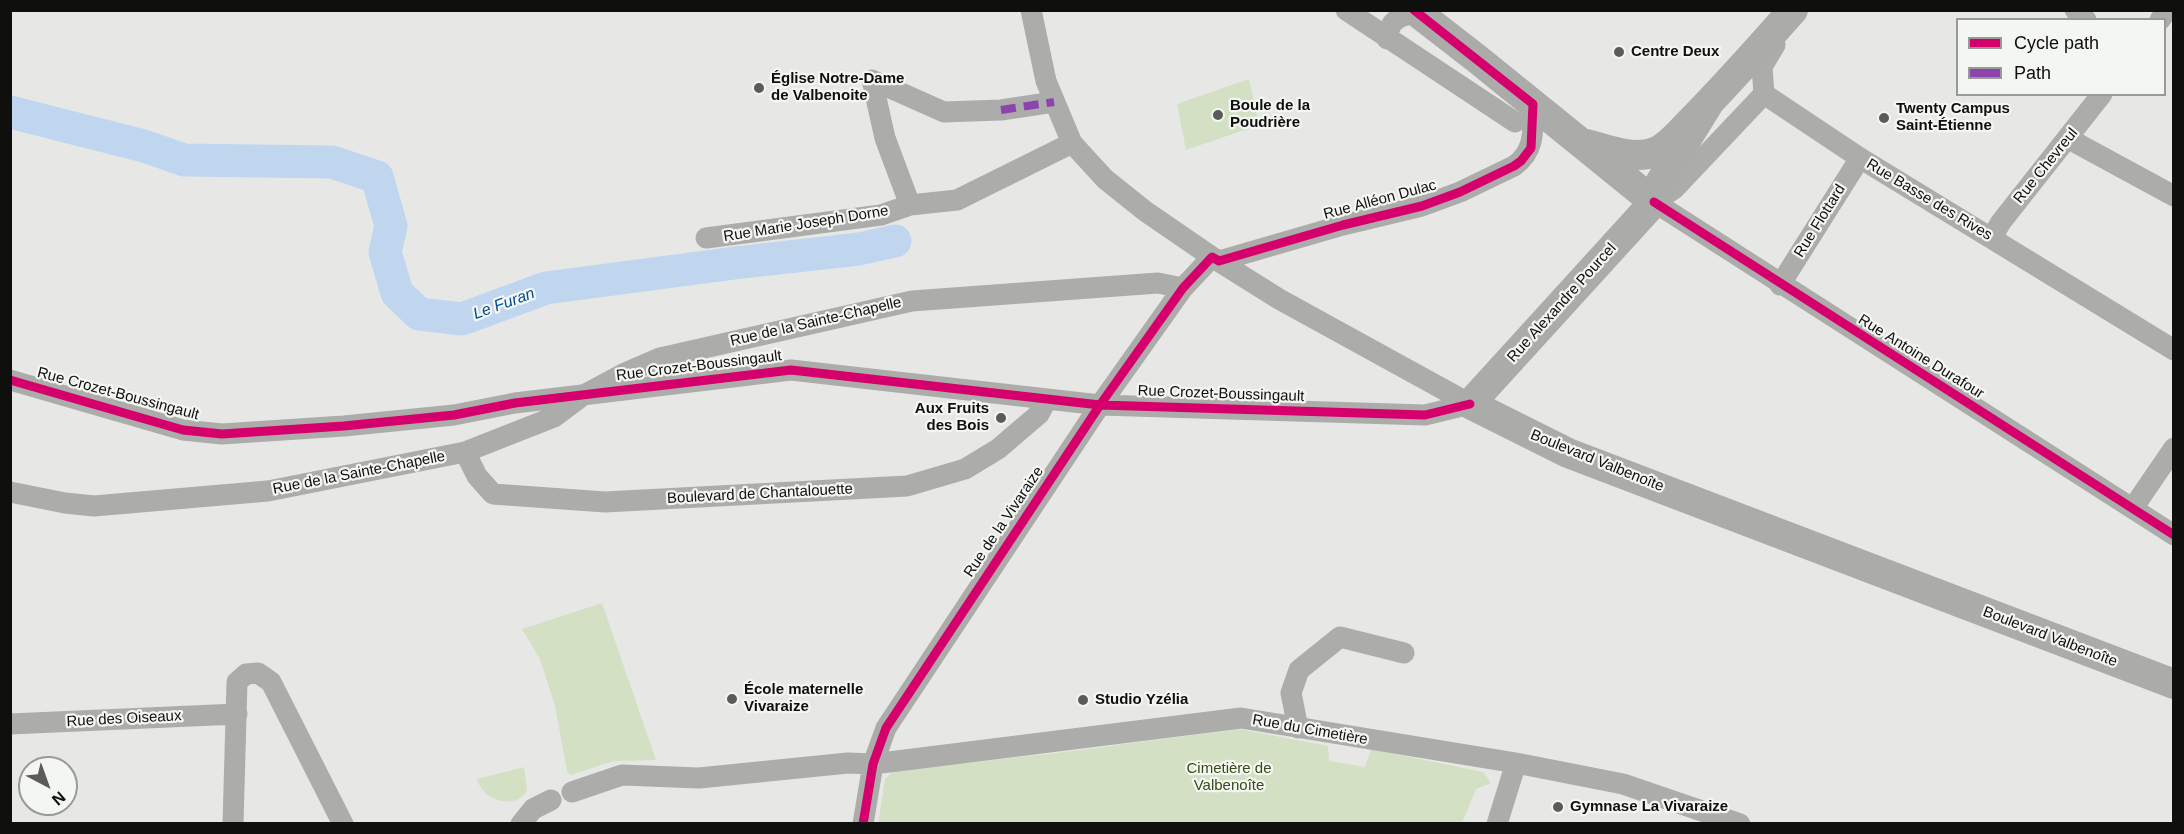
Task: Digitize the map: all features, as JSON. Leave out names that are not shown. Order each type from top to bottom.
[{"type":"main road","name":"Rue Alexandre Pourcel","points":[[1579,141],[1614,152],[1654,153],[1676,136],[1709,103],[1793,11]]},
{"type":"main road","name":"Rue Antoine Durafour","points":[[1415,12],[1476,58],[1524,113],[1579,141],[1654,202]]},
{"type":"main road","name":"Rue Alexandre Pourcel","points":[[1470,404],[1654,202],[1661,181],[1709,103]]},
{"type":"main road","name":"Boulevard Valbenoîte","points":[[1470,404],[1568,453],[2174,684]]},
{"type":"street","name":"Boulevard Valbenoîte","points":[[1031,10],[1046,81],[1072,143],[1105,178],[1145,211],[1279,299],[1470,404]]},
{"type":"street","name":"Rue Antoine Durafour","points":[[1346,10],[1454,81],[1524,113]]},
{"type":"street","points":[[1764,94],[1762,67],[1783,33],[1793,11]]},
{"type":"street","points":[[1387,39],[1390,27],[1396,18],[1415,12]]},
{"type":"street","points":[[1454,81],[1469,74],[1476,58]]},
{"type":"street","points":[[910,205],[885,138],[872,80],[944,112],[1001,110],[1054,102]]},
{"type":"street","name":"Rue Basse des Rives","points":[[1764,94],[1860,158],[2174,350]]},
{"type":"street","name":"Rue Alexandre Pourcel","points":[[1654,202],[1674,189],[1764,94]]},
{"type":"street","name":"Rue Chevreul","points":[[1992,237],[2001,222],[2100,96]]},
{"type":"street","name":"Rue Alléon Dulac","points":[[1215,259],[1422,206],[1460,192],[1521,161],[1531,148],[1524,113]]},
{"type":"street","points":[[2068,139],[2174,196]]},
{"type":"street","name":"Rue Marie Joseph Dorne","points":[[706,238],[881,215],[910,205],[957,200],[1072,143]]},
{"type":"street","name":"Rue Flottard","points":[[1780,285],[1860,158]]},
{"type":"street","name":"Rue Antoine Durafour","points":[[1654,202],[1780,285],[2174,535]]},
{"type":"street","name":"Rue de la Vivaraize","points":[[863,824],[873,764],[886,728],[1100,405],[1183,288],[1215,259]]},
{"type":"street","name":"Rue de la Sainte-Chapelle","points":[[10,492],[65,503],[94,506],[256,492],[465,452],[554,417],[582,396],[623,374],[660,358],[912,301],[1158,283],[1183,288]]},
{"type":"street","name":"Rue Crozet-Boussingault","points":[[10,380],[183,430],[222,434],[454,415],[515,403],[791,370],[1100,405],[1425,415],[1470,404]]},
{"type":"street","name":"Boulevard de Chantalouette","points":[[465,452],[477,476],[493,494],[515,496],[605,502],[907,486],[965,469],[998,448],[1039,414],[1047,399]]},
{"type":"street","points":[[2133,508],[2174,448]]},
{"type":"street","points":[[1298,728],[1291,693],[1299,670],[1340,637],[1404,653]]},
{"type":"street","points":[[233,824],[237,682],[246,674],[258,673],[271,682],[343,824]]},
{"type":"street","name":"Rue des Oiseaux","points":[[10,724],[237,714]]},
{"type":"street","name":"Rue du Cimetière","points":[[572,792],[622,775],[699,778],[848,763],[873,764],[1241,718],[1516,763],[1623,784],[1740,824]]},
{"type":"street","points":[[1497,824],[1516,763]]},
{"type":"street","points":[[521,824],[533,809],[551,800]]},
{"type":"green space","name":"Boule de la Poudrière","points":[[1249,79],[1259,125],[1186,150],[1177,104]]},
{"type":"green space","points":[[602,603],[656,760],[614,761],[570,775],[567,771],[555,706],[540,659],[522,629]]},
{"type":"green space","name":"Cimetière de Valbenoîte","points":[[1239,729],[1328,746],[1329,761],[1365,767],[1371,749],[1483,772],[1491,783],[1476,789],[1462,823],[878,824],[885,779],[894,771]]},
{"type":"green space","points":[[524,767],[527,791],[514,801],[499,800],[485,793],[477,779]]},
{"type":"waterway","name":"Le Furan","points":[[10,112],[144,146],[184,160],[332,162],[377,177],[391,226],[385,252],[397,293],[419,314],[462,319],[546,288],[859,249],[895,241]]},
{"type":"marked path","points":[[1001,110],[1054,102]]},
{"type":"cycle path","points":[[863,824],[873,764],[886,728],[1100,405],[1183,288],[1212,257],[1219,261],[1343,225],[1422,206],[1460,192],[1514,166],[1531,148],[1533,104],[1414,10]]},
{"type":"cycle path","points":[[1654,202],[2174,535]]},
{"type":"cycle path","points":[[10,380],[183,430],[222,434],[344,426],[454,415],[515,403],[791,370],[1100,405],[1425,415],[1470,404]]},
{"type":"place","name":"Centre Deux","points":[[1619,52]]},
{"type":"place","name":"Église Notre-Dame de Valbenoite","points":[[759,88]]},
{"type":"place","name":"Boule de la Poudrière","points":[[1218,115]]},
{"type":"place","name":"Twenty Campus Saint-Étienne","points":[[1884,118]]},
{"type":"place","name":"Aux Fruits des Bois","points":[[1001,418]]},
{"type":"place","name":"École maternelle Vivaraize","points":[[732,699]]},
{"type":"place","name":"Studio Yzélia","points":[[1083,700]]},
{"type":"place","name":"Gymnase La Vivaraize","points":[[1558,807]]}]
